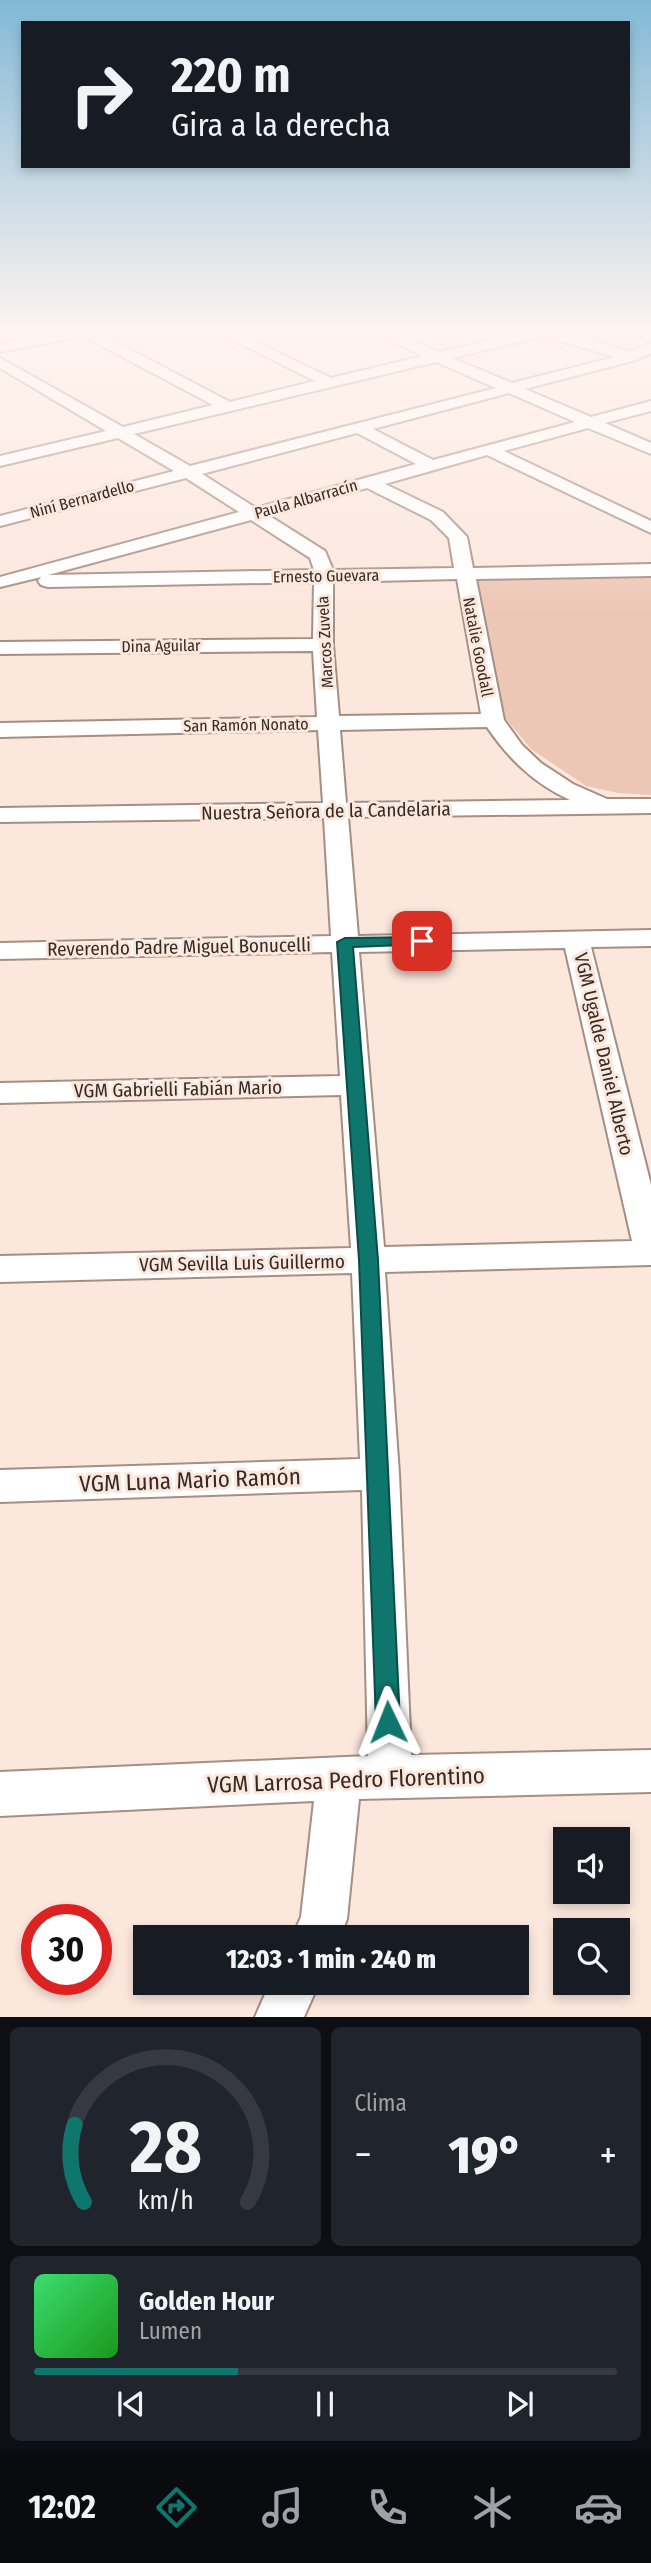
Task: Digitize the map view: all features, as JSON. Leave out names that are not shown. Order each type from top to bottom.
[{"type":"street","name":"Marcos Zuvela","points":[[106,425],[188,472],[318,555],[324,567],[323,645],[331,723],[356,1085],[380,1474],[390,1777]]},
{"type":"street","points":[[0,461],[153,425]]},
{"type":"street","name":"Niní Bernardello","points":[[0,521],[364,425]]},
{"type":"street","name":"Paula Albarracín","points":[[1,582],[577,425]]},
{"type":"street","points":[[596,425],[651,449]]},
{"type":"street","points":[[357,427],[430,465]]},
{"type":"street","points":[[487,449],[651,528]]},
{"type":"street","name":"Natalie Goodall","points":[[368,482],[438,516],[458,537],[493,720],[514,750],[533,768],[565,789],[604,806]]},
{"type":"street","name":"Ernesto Guevara","points":[[1,582],[651,570]]},
{"type":"street","name":"Dina Aguilar","points":[[0,648],[323,645]]},
{"type":"street","name":"San Ramón Nonato","points":[[0,730],[493,720]]},
{"type":"street","name":"Nuestra Señora de la Candelaria","points":[[0,815],[651,806]]},
{"type":"street","name":"Reverendo Padre Miguel Bonucelli","points":[[0,951],[345,942],[651,938]]},
{"type":"street","name":"VGM Ugalde Daniel Alberto","points":[[576,939],[651,1252]]},
{"type":"street","name":"VGM Gabrielli Fabián Mario","points":[[0,1093],[356,1085]]},
{"type":"street","name":"VGM Sevilla Luis Guillermo","points":[[0,1269],[651,1252]]},
{"type":"street","name":"VGM Luna Mario Ramón","points":[[0,1486],[380,1474]]},
{"type":"street","name":"VGM Larrosa Pedro Florentino","points":[[0,1794],[339,1778],[651,1771]]},
{"type":"street","points":[[321,1925],[339,1778]]},
{"type":"street","points":[[279,2017],[289,1995]]},
{"type":"shaded area","points":[[651,573],[651,795],[618,793],[586,786],[531,749],[506,719],[473,575]]},
{"type":"route","points":[[388,1722],[380,1474],[345,942],[422,941]]}]
